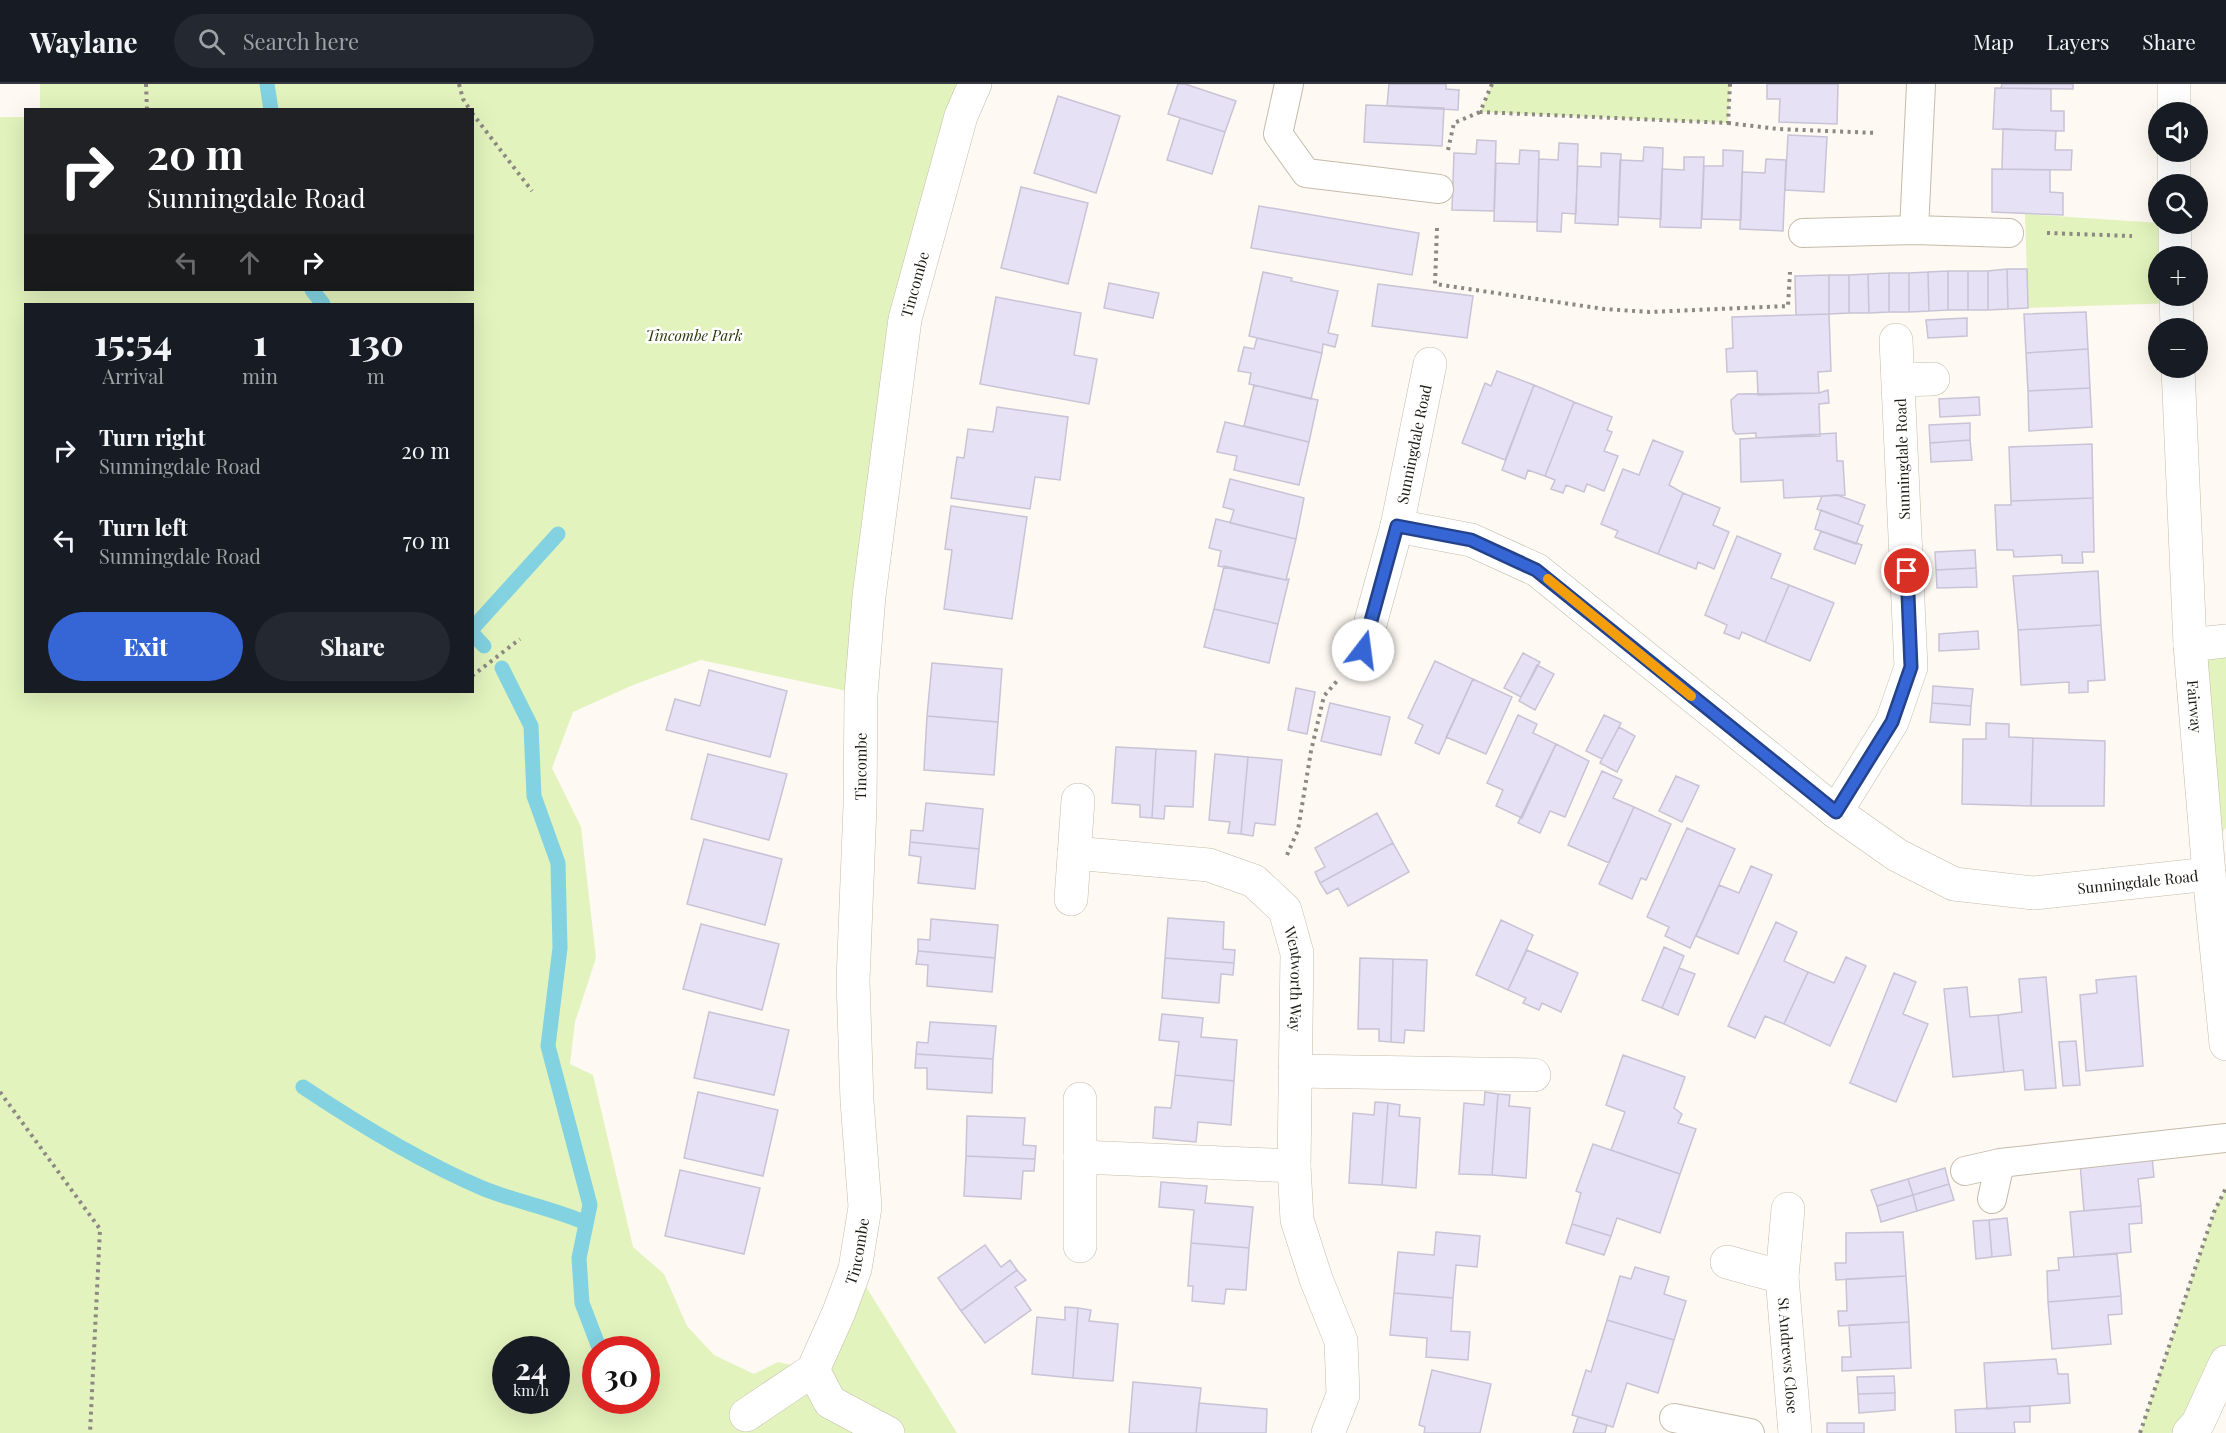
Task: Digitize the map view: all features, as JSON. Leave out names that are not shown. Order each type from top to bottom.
[{"type":"street","name":"Tincombe","points":[[813,1370],[855,1269],[865,1207],[857,1101],[854,981],[861,694],[869,596],[905,319],[961,116],[975,84]]},
{"type":"street","points":[[2174,84],[2174,102]]},
{"type":"street","name":"Sunningdale Road","points":[[1836,812],[1892,722],[1911,667],[1896,340]]},
{"type":"street","name":"Sunningdale Road","points":[[1363,650],[1397,526],[1431,364]]},
{"type":"street","name":"Fairway","points":[[2178,378],[2190,645],[2226,1044]]},
{"type":"street","points":[[1899,380],[1933,379]]},
{"type":"street","name":"Sunningdale Road","points":[[1397,526],[1471,540],[1536,570],[1836,812],[1897,855],[1954,884],[2034,892],[2209,874]]},
{"type":"street","points":[[2190,645],[2226,641]]},
{"type":"street","points":[[1071,899],[1078,800]]},
{"type":"street","name":"Wentworth Way","points":[[1074,853],[1209,865],[1254,881],[1285,910],[1297,952],[1294,1166],[1298,1220],[1316,1279],[1341,1341],[1343,1395],[1328,1433]]},
{"type":"street","points":[[1295,1071],[1534,1075]]},
{"type":"street","points":[[1080,1099],[1080,1246]]},
{"type":"street","points":[[1080,1157],[1294,1166]]},
{"type":"street","name":"St Andrews Close","points":[[1788,1209],[1782,1277],[1795,1433]]},
{"type":"street","name":"St Andrews Close","points":[[1727,1262],[1782,1277]]},
{"type":"street","points":[[2189,1433],[2198,1423],[2226,1362]]},
{"type":"street","points":[[746,1415],[813,1370],[830,1402],[888,1433]]},
{"type":"lane","points":[[1289,84],[1278,134],[1306,173],[1439,189]]},
{"type":"lane","points":[[1914,230],[1921,84]]},
{"type":"lane","points":[[1803,232],[1914,230],[2009,233]]},
{"type":"lane","points":[[1965,1171],[2000,1163],[2226,1138]]},
{"type":"lane","points":[[1992,1199],[2000,1163]]},
{"type":"lane","points":[[1674,1418],[1750,1433]]},
{"type":"path","points":[[146,84],[147,108]]},
{"type":"path","points":[[459,84],[463,99],[469,108]]},
{"type":"path","points":[[1480,112],[1492,84]]},
{"type":"path","points":[[1728,123],[1730,84]]},
{"type":"path","points":[[1803,232],[1790,267],[1788,306],[1649,312],[1604,309],[1435,284],[1439,189],[1454,123],[1480,112],[1728,123],[1778,129],[1918,134]]},
{"type":"path","points":[[474,115],[532,191]]},
{"type":"path","points":[[2009,233],[2097,234],[2175,239]]},
{"type":"path","points":[[474,674],[520,639]]},
{"type":"path","points":[[1269,894],[1298,830],[1311,751],[1324,696],[1363,650]]},
{"type":"path","points":[[0,1092],[99,1229],[90,1433]]},
{"type":"path","points":[[2140,1433],[2214,1212],[2226,1188]]},
{"type":"green space","name":"Tincombe Park","points":[[40,84],[975,84],[905,319],[861,694],[701,660],[633,685],[573,712],[552,768],[581,827],[596,958],[575,1022],[570,1064],[593,1075],[633,1247],[664,1274],[687,1326],[714,1355],[754,1374],[778,1362],[813,1370],[855,1269],[957,1433],[0,1433],[0,117],[24,117],[24,291],[474,291],[474,108],[40,108]]},
{"type":"green space","points":[[1492,84],[1730,84],[1728,123],[1480,112]]},
{"type":"green space","points":[[2025,214],[2148,222],[2148,234],[2175,234],[2175,246],[2148,246],[2148,304],[2028,308]]},
{"type":"green space","points":[[2226,641],[2226,828],[2207,848],[2190,645]]},
{"type":"green space","points":[[2226,1188],[2226,1362],[2189,1433],[2140,1433],[2214,1212]]},
{"type":"building","points":[[1178,84],[1185,84],[1236,101],[1225,132],[1168,114]]},
{"type":"building","points":[[1389,84],[1446,84],[1446,89],[1459,90],[1458,110],[1387,106]]},
{"type":"building","points":[[1767,84],[1838,84],[1837,124],[1779,122],[1780,99],[1767,99]]},
{"type":"building","points":[[2002,84],[2073,84],[2073,89],[2001,88]]},
{"type":"building","points":[[1995,88],[2051,89],[2051,111],[2064,111],[2064,131],[1993,129]]},
{"type":"building","points":[[1058,96],[1120,116],[1096,193],[1034,173]]},
{"type":"building","points":[[1366,105],[1444,108],[1442,146],[1364,142]]},
{"type":"building","points":[[1180,118],[1225,132],[1212,174],[1167,160]]},
{"type":"building","points":[[2003,129],[2056,131],[2055,150],[2072,150],[2071,170],[2002,169]]},
{"type":"building","points":[[1788,135],[1827,137],[1824,192],[1785,190]]},
{"type":"building","points":[[1477,140],[1496,141],[1494,211],[1452,210],[1454,153],[1476,154]]},
{"type":"building","points":[[1559,143],[1578,144],[1576,214],[1562,213],[1561,232],[1537,231],[1539,159],[1558,160]]},
{"type":"building","points":[[1644,147],[1663,148],[1661,219],[1618,217],[1620,160],[1643,161]]},
{"type":"building","points":[[1520,150],[1539,151],[1537,222],[1494,221],[1496,163],[1519,164]]},
{"type":"building","points":[[1723,150],[1743,151],[1741,220],[1702,219],[1704,166],[1723,166]]},
{"type":"building","points":[[1601,153],[1621,154],[1618,225],[1575,223],[1578,166],[1601,167]]},
{"type":"building","points":[[1684,157],[1704,157],[1701,228],[1660,227],[1662,169],[1684,170]]},
{"type":"building","points":[[1766,159],[1786,160],[1783,231],[1740,229],[1742,172],[1765,173]]},
{"type":"building","points":[[1992,169],[2050,170],[2050,192],[2063,193],[2063,215],[1992,212]]},
{"type":"building","points":[[1021,187],[1088,203],[1068,284],[1001,268]]},
{"type":"building","points":[[1259,206],[1419,233],[1412,275],[1251,248]]},
{"type":"building","points":[[2007,269],[2027,269],[2028,308],[2008,309]]},
{"type":"building","points":[[2007,269],[2008,309],[1988,310],[1988,271]]},
{"type":"building","points":[[1948,271],[1968,271],[1968,310],[1948,310]]},
{"type":"building","points":[[1948,271],[1948,310],[1929,311],[1928,272]]},
{"type":"building","points":[[1968,271],[1988,271],[1988,310],[1968,310]]},
{"type":"building","points":[[1263,272],[1292,278],[1291,281],[1338,291],[1328,333],[1338,335],[1335,347],[1323,344],[1322,353],[1249,336]]},
{"type":"building","points":[[1928,272],[1929,311],[1909,312],[1909,273]]},
{"type":"building","points":[[1889,273],[1909,273],[1909,312],[1889,312]]},
{"type":"building","points":[[1889,273],[1889,312],[1869,313],[1868,274]]},
{"type":"building","points":[[1868,274],[1869,313],[1849,313],[1849,275]]},
{"type":"building","points":[[1829,275],[1829,314],[1796,315],[1795,276]]},
{"type":"building","points":[[1829,275],[1849,275],[1849,313],[1829,314]]},
{"type":"building","points":[[1109,283],[1159,293],[1153,318],[1104,308]]},
{"type":"building","points":[[1378,284],[1473,296],[1467,338],[1372,326]]},
{"type":"building","points":[[996,297],[1081,313],[1074,355],[1097,359],[1089,404],[980,384]]},
{"type":"building","points":[[2086,312],[2088,349],[2026,353],[2024,314]]},
{"type":"building","points":[[1829,314],[1831,371],[1818,372],[1819,393],[1758,395],[1757,371],[1727,372],[1726,349],[1733,348],[1732,317]]},
{"type":"building","points":[[1967,318],[1967,336],[1928,338],[1926,320]]},
{"type":"building","points":[[1257,338],[1322,353],[1311,399],[1249,384],[1251,373],[1238,371],[1244,347],[1254,349]]},
{"type":"building","points":[[2088,349],[2090,388],[2028,391],[2026,353]]},
{"type":"building","points":[[1497,371],[1534,385],[1505,460],[1462,443],[1485,383],[1491,386]]},
{"type":"building","points":[[1254,385],[1318,400],[1309,442],[1244,426]]},
{"type":"building","points":[[1534,385],[1574,402],[1545,476],[1528,470],[1525,479],[1502,470]]},
{"type":"building","points":[[2090,388],[2092,427],[2029,431],[2028,391]]},
{"type":"building","points":[[1828,390],[1829,403],[1819,404],[1820,436],[1756,438],[1756,433],[1736,434],[1733,430],[1731,400],[1738,394],[1819,393]]},
{"type":"building","points":[[1979,397],[1980,415],[1940,417],[1939,399]]},
{"type":"building","points":[[1574,402],[1612,417],[1607,430],[1612,432],[1604,451],[1618,456],[1604,491],[1587,484],[1584,492],[1566,485],[1563,493],[1551,489],[1555,480],[1545,476]]},
{"type":"building","points":[[997,407],[1068,417],[1060,480],[1035,477],[1030,509],[951,498],[957,457],[964,458],[968,429],[993,432]]},
{"type":"building","points":[[1225,422],[1309,442],[1299,485],[1234,470],[1237,456],[1217,452]]},
{"type":"building","points":[[1970,423],[1970,440],[1930,443],[1929,425]]},
{"type":"building","points":[[1836,433],[1837,461],[1843,461],[1845,495],[1784,498],[1783,480],[1741,482],[1740,439]]},
{"type":"building","points":[[1653,440],[1683,452],[1669,485],[1683,493],[1658,554],[1615,537],[1618,531],[1601,524],[1623,469],[1639,475]]},
{"type":"building","points":[[1970,440],[1972,460],[1931,462],[1930,443]]},
{"type":"building","points":[[2092,444],[2093,498],[2011,501],[2009,447]]},
{"type":"building","points":[[1230,479],[1304,498],[1296,539],[1230,523],[1234,510],[1223,507]]},
{"type":"building","points":[[1683,493],[1720,508],[1713,525],[1729,532],[1714,569],[1698,562],[1696,569],[1658,554]]},
{"type":"building","points":[[1837,495],[1865,505],[1858,524],[1817,509],[1822,496]]},
{"type":"building","points":[[2093,498],[2094,552],[2082,552],[2083,563],[2062,563],[2062,555],[2014,557],[2013,550],[1997,550],[1995,505],[2011,505],[2011,501]]},
{"type":"building","points":[[951,506],[1027,517],[1012,619],[944,609],[952,550],[945,549]]},
{"type":"building","points":[[1821,510],[1863,526],[1856,544],[1815,529]]},
{"type":"building","points":[[1216,519],[1296,539],[1286,580],[1218,566],[1221,551],[1209,548]]},
{"type":"building","points":[[1821,531],[1862,545],[1855,564],[1814,549]]},
{"type":"building","points":[[1737,536],[1781,554],[1771,578],[1789,585],[1765,642],[1742,632],[1739,639],[1724,633],[1727,625],[1705,615]]},
{"type":"building","points":[[1975,550],[1976,568],[1936,570],[1935,552]]},
{"type":"building","points":[[1224,566],[1289,579],[1278,624],[1214,609]]},
{"type":"building","points":[[1976,568],[1977,587],[1937,588],[1936,570]]},
{"type":"building","points":[[2098,571],[2101,625],[2018,630],[2013,576]]},
{"type":"building","points":[[1789,585],[1834,603],[1810,661],[1765,642]]},
{"type":"building","points":[[1214,609],[1278,624],[1269,663],[1204,647]]},
{"type":"building","points":[[2101,625],[2105,680],[2088,681],[2088,692],[2069,693],[2069,682],[2021,685],[2018,630]]},
{"type":"building","points":[[1978,631],[1979,649],[1939,651],[1939,634]]},
{"type":"building","points":[[1523,653],[1540,662],[1521,697],[1504,688]]},
{"type":"building","points":[[1435,661],[1473,679],[1439,754],[1415,743],[1423,725],[1408,718]]},
{"type":"building","points":[[932,663],[1002,669],[998,722],[927,716]]},
{"type":"building","points":[[1537,665],[1554,674],[1535,710],[1519,701]]},
{"type":"building","points":[[709,670],[787,691],[770,757],[666,730],[675,699],[700,706]]},
{"type":"building","points":[[1473,679],[1512,697],[1486,754],[1446,737]]},
{"type":"building","points":[[1933,686],[1973,689],[1971,706],[1932,703]]},
{"type":"building","points":[[1296,688],[1315,692],[1307,734],[1288,730]]},
{"type":"building","points":[[1330,703],[1390,717],[1381,755],[1321,741]]},
{"type":"building","points":[[1932,703],[1971,706],[1970,725],[1930,722]]},
{"type":"building","points":[[1518,715],[1537,724],[1533,733],[1556,744],[1522,818],[1496,806],[1503,790],[1487,783]]},
{"type":"building","points":[[1604,715],[1621,723],[1602,759],[1586,751]]},
{"type":"building","points":[[927,716],[998,722],[994,775],[924,770]]},
{"type":"building","points":[[1986,723],[2009,724],[2009,737],[2033,738],[2031,806],[1962,804],[1963,739],[1986,739]]},
{"type":"building","points":[[1619,727],[1635,736],[1617,772],[1600,763]]},
{"type":"building","points":[[2033,738],[2105,741],[2104,806],[2031,806]]},
{"type":"building","points":[[1556,744],[1589,761],[1565,817],[1550,811],[1540,833],[1518,823]]},
{"type":"building","points":[[1116,747],[1156,749],[1152,818],[1140,817],[1140,805],[1112,803]]},
{"type":"building","points":[[1156,749],[1196,751],[1193,807],[1165,806],[1164,819],[1152,818]]},
{"type":"building","points":[[708,754],[787,774],[769,840],[691,819]]},
{"type":"building","points":[[1215,754],[1248,757],[1241,834],[1228,833],[1230,822],[1209,820]]},
{"type":"building","points":[[1248,757],[1282,760],[1275,825],[1255,823],[1253,836],[1241,834]]},
{"type":"building","points":[[1602,771],[1622,780],[1613,798],[1634,807],[1609,863],[1568,845]]},
{"type":"building","points":[[1676,776],[1699,786],[1682,822],[1659,811]]},
{"type":"building","points":[[926,803],[983,809],[979,849],[910,842],[911,830],[923,831]]},
{"type":"building","points":[[1634,807],[1671,824],[1646,880],[1641,878],[1632,899],[1599,884]]},
{"type":"building","points":[[1377,813],[1393,843],[1320,883],[1315,872],[1325,867],[1315,848]]},
{"type":"building","points":[[1687,828],[1735,849],[1690,948],[1665,936],[1669,927],[1647,917]]},
{"type":"building","points":[[704,839],[782,859],[765,925],[687,904]]},
{"type":"building","points":[[910,842],[979,849],[975,889],[918,883],[921,857],[909,855]]},
{"type":"building","points":[[1393,843],[1409,872],[1348,906],[1338,888],[1327,894],[1320,883]]},
{"type":"building","points":[[1751,866],[1772,875],[1738,954],[1696,936],[1719,885],[1739,893]]},
{"type":"building","points":[[1168,918],[1224,922],[1223,949],[1235,950],[1234,963],[1165,958]]},
{"type":"building","points":[[931,919],[998,925],[995,958],[918,951],[918,939],[930,940]]},
{"type":"building","points":[[1501,920],[1533,935],[1508,990],[1476,975]]},
{"type":"building","points":[[1776,922],[1797,932],[1784,961],[1808,972],[1784,1024],[1765,1016],[1755,1038],[1728,1026]]},
{"type":"building","points":[[701,924],[779,944],[762,1010],[683,989]]},
{"type":"building","points":[[1664,947],[1684,956],[1662,1008],[1642,1000]]},
{"type":"building","points":[[1527,950],[1578,973],[1561,1012],[1542,1003],[1539,1010],[1523,1003],[1526,998],[1508,990]]},
{"type":"building","points":[[918,951],[995,958],[992,992],[927,986],[928,965],[916,964]]},
{"type":"building","points":[[1846,957],[1866,966],[1830,1046],[1784,1024],[1808,972],[1834,983]]},
{"type":"building","points":[[1165,958],[1234,963],[1233,975],[1221,974],[1219,1003],[1162,998]]},
{"type":"building","points":[[1360,958],[1393,959],[1391,1042],[1379,1041],[1379,1029],[1358,1029]]},
{"type":"building","points":[[1393,959],[1427,960],[1424,1031],[1405,1030],[1404,1043],[1391,1042]]},
{"type":"building","points":[[1679,968],[1695,974],[1678,1015],[1662,1008]]},
{"type":"building","points":[[1894,973],[1916,982],[1903,1014],[1928,1024],[1896,1102],[1850,1083]]},
{"type":"building","points":[[2136,976],[2143,1066],[2086,1071],[2080,995],[2097,993],[2096,980]]},
{"type":"building","points":[[2046,977],[2056,1088],[2025,1090],[2023,1070],[2004,1072],[1998,1015],[2022,1012],[2019,979]]},
{"type":"building","points":[[1967,987],[1970,1017],[1998,1015],[2004,1072],[1953,1077],[1944,989]]},
{"type":"building","points":[[709,1012],[789,1030],[774,1095],[694,1078]]},
{"type":"building","points":[[1162,1014],[1203,1018],[1201,1037],[1237,1040],[1234,1081],[1175,1075],[1179,1042],[1159,1040]]},
{"type":"building","points":[[930,1022],[996,1026],[993,1059],[916,1054],[917,1042],[928,1043]]},
{"type":"building","points":[[2076,1041],[2080,1085],[2063,1086],[2059,1042]]},
{"type":"building","points":[[916,1054],[993,1059],[992,1093],[927,1089],[927,1068],[915,1068]]},
{"type":"building","points":[[1623,1055],[1685,1077],[1674,1108],[1682,1114],[1678,1123],[1696,1129],[1680,1174],[1611,1150],[1625,1112],[1606,1105]]},
{"type":"building","points":[[1175,1075],[1234,1081],[1231,1125],[1198,1122],[1196,1142],[1153,1138],[1155,1107],[1171,1108]]},
{"type":"building","points":[[698,1092],[778,1110],[763,1176],[684,1158]]},
{"type":"building","points":[[1485,1092],[1498,1094],[1492,1175],[1459,1174],[1464,1103],[1484,1105]]},
{"type":"building","points":[[1498,1094],[1510,1095],[1509,1106],[1530,1108],[1526,1178],[1492,1175]]},
{"type":"building","points":[[1375,1102],[1388,1103],[1382,1185],[1349,1183],[1353,1113],[1374,1115]]},
{"type":"building","points":[[1388,1103],[1400,1105],[1399,1116],[1420,1118],[1416,1188],[1382,1185]]},
{"type":"building","points":[[967,1116],[1025,1118],[1023,1145],[1036,1146],[1035,1159],[966,1156]]},
{"type":"building","points":[[1593,1144],[1680,1174],[1660,1233],[1617,1218],[1611,1236],[1572,1224],[1581,1193],[1576,1191]]},
{"type":"building","points":[[966,1156],[1035,1159],[1034,1171],[1023,1171],[1021,1199],[964,1196]]},
{"type":"building","points":[[2152,1157],[2154,1177],[2138,1179],[2141,1206],[2084,1211],[2080,1163]]},
{"type":"building","points":[[1945,1168],[1949,1184],[1913,1195],[1908,1179]]},
{"type":"building","points":[[680,1170],[760,1188],[744,1254],[665,1236]]},
{"type":"building","points":[[1908,1179],[1913,1195],[1877,1206],[1871,1190]]},
{"type":"building","points":[[1161,1182],[1207,1186],[1205,1203],[1253,1207],[1249,1248],[1191,1243],[1194,1210],[1159,1207]]},
{"type":"building","points":[[1949,1184],[1954,1200],[1917,1211],[1913,1195]]},
{"type":"building","points":[[1913,1195],[1917,1211],[1881,1222],[1877,1206]]},
{"type":"building","points":[[2141,1206],[2142,1223],[2129,1224],[2131,1252],[2074,1257],[2070,1212]]},
{"type":"building","points":[[2007,1218],[2011,1255],[1992,1257],[1989,1220]]},
{"type":"building","points":[[1989,1220],[1992,1257],[1976,1259],[1973,1221]]},
{"type":"building","points":[[1572,1224],[1611,1236],[1604,1255],[1566,1243]]},
{"type":"building","points":[[1436,1232],[1480,1236],[1477,1267],[1456,1265],[1453,1298],[1394,1293],[1398,1252],[1434,1255]]},
{"type":"building","points":[[1903,1232],[1906,1276],[1836,1280],[1835,1263],[1846,1263],[1846,1233]]},
{"type":"building","points":[[1191,1243],[1249,1248],[1246,1290],[1226,1289],[1224,1304],[1192,1301],[1193,1286],[1188,1286]]},
{"type":"building","points":[[985,1245],[1001,1267],[1010,1260],[1017,1270],[961,1311],[938,1278]]},
{"type":"building","points":[[2117,1254],[2121,1296],[2048,1302],[2047,1271],[2059,1270],[2058,1258]]},
{"type":"building","points":[[1635,1267],[1669,1277],[1664,1294],[1686,1301],[1674,1340],[1607,1320],[1620,1276],[1631,1279]]},
{"type":"building","points":[[1017,1270],[1026,1280],[1015,1287],[1031,1310],[985,1343],[961,1311]]},
{"type":"building","points":[[1906,1276],[1909,1322],[1839,1326],[1838,1311],[1847,1311],[1846,1279]]},
{"type":"building","points":[[1394,1293],[1453,1298],[1451,1331],[1470,1332],[1468,1360],[1426,1357],[1427,1338],[1390,1335]]},
{"type":"building","points":[[2121,1296],[2122,1314],[2108,1315],[2111,1344],[2052,1349],[2048,1302]]},
{"type":"building","points":[[1065,1307],[1078,1308],[1073,1378],[1032,1374],[1037,1317],[1065,1320]]},
{"type":"building","points":[[1078,1308],[1091,1310],[1089,1321],[1118,1324],[1113,1381],[1073,1378]]},
{"type":"building","points":[[1607,1320],[1674,1340],[1658,1393],[1627,1383],[1613,1427],[1572,1415],[1586,1370],[1591,1372]]},
{"type":"building","points":[[1909,1322],[1911,1368],[1842,1371],[1842,1357],[1851,1357],[1849,1325]]},
{"type":"building","points":[[2056,1359],[2058,1374],[2068,1374],[2070,1403],[1987,1409],[1984,1363]]},
{"type":"building","points":[[1432,1370],[1491,1384],[1480,1433],[1424,1433],[1425,1427],[1419,1425]]},
{"type":"building","points":[[1894,1376],[1895,1393],[1858,1394],[1857,1377]]},
{"type":"building","points":[[1133,1382],[1201,1388],[1196,1433],[1129,1433]]},
{"type":"building","points":[[1895,1393],[1895,1410],[1859,1413],[1858,1394]]},
{"type":"building","points":[[1199,1403],[1267,1409],[1266,1433],[1196,1433]]},
{"type":"building","points":[[2030,1406],[2030,1422],[2014,1422],[2015,1433],[1956,1433],[1955,1410]]},
{"type":"building","points":[[1578,1417],[1607,1425],[1605,1433],[1573,1433]]},
{"type":"building","points":[[1827,1423],[1864,1423],[1864,1433],[1827,1433]]},
{"type":"waterway","points":[[267,84],[271,108]]},
{"type":"waterway","points":[[313,291],[322,303]]},
{"type":"waterway","points":[[474,627],[558,534]]},
{"type":"waterway","points":[[474,635],[484,646]]},
{"type":"waterway","points":[[502,668],[531,726],[534,796],[558,863],[560,948],[548,1046],[590,1205],[579,1258],[582,1303],[595,1336]]},
{"type":"waterway","points":[[303,1087],[390,1142],[435,1166],[495,1193],[586,1223]]},
{"type":"slow traffic","points":[[1548,579],[1691,696]]},
{"type":"route","points":[[1363,650],[1397,526],[1471,540],[1536,570],[1836,812],[1892,722],[1911,667],[1907,571]]}]
